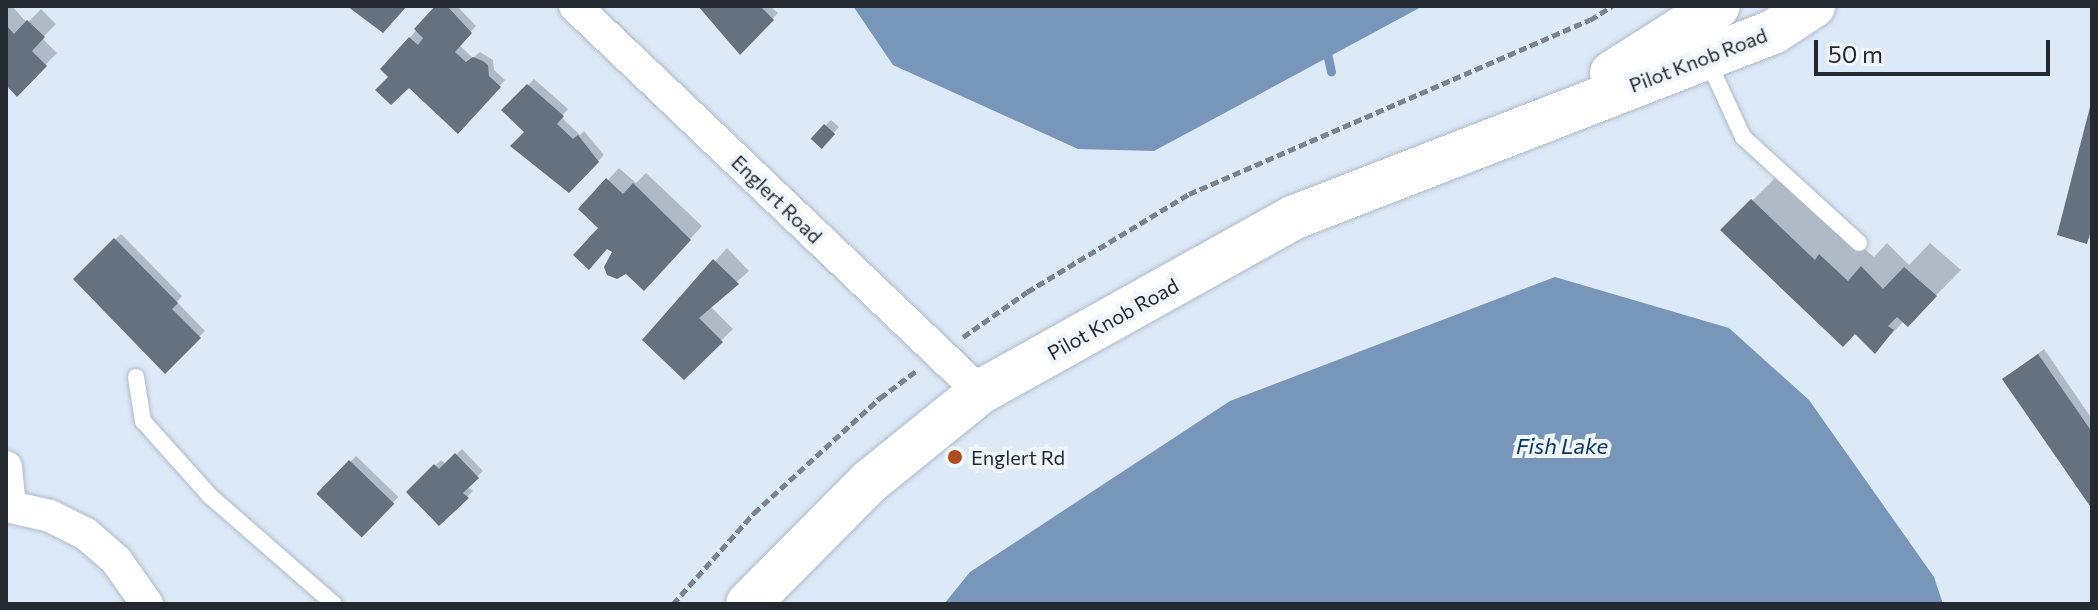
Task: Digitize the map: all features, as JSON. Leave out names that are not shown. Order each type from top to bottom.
[{"type":"main road","name":"Pilot Knob Road","points":[[1534,122],[1718,6]]},
{"type":"main road","name":"Pilot Knob Road","points":[[748,604],[869,482],[980,392],[1295,217],[1773,32],[1813,6]]},
{"type":"street","name":"Englert Road","points":[[575,6],[980,392]]},
{"type":"street","points":[[6,467],[8,506],[50,516],[86,534],[116,560],[147,604]]},
{"type":"lane","points":[[1706,57],[1743,137],[1859,243]]},
{"type":"lane","points":[[136,377],[143,421],[210,496],[334,604]]},
{"type":"path","points":[[673,604],[754,513],[880,398],[1027,292],[1189,194],[1590,20],[1612,6]]},
{"type":"water","points":[[853,6],[1423,6],[1154,151],[1078,149],[893,65]]},
{"type":"water","name":"Fish Lake","points":[[1555,277],[1729,328],[1809,400],[1934,577],[1943,604],[944,604],[970,572],[1230,401]]},
{"type":"building","points":[[347,6],[407,6],[383,33]]},
{"type":"building","points":[[435,6],[447,6],[472,33],[455,52],[466,62],[473,57],[483,61],[488,65],[489,76],[501,87],[458,134],[409,88],[391,105],[375,90],[388,77],[380,69],[409,37],[418,45],[423,38],[414,29]]},
{"type":"building","points":[[698,6],[760,6],[774,20],[740,55]]},
{"type":"building","points":[[27,20],[45,37],[32,51],[47,66],[17,97],[6,85],[6,25],[14,34]]},
{"type":"building","points":[[527,84],[564,116],[557,124],[573,139],[578,135],[599,162],[569,193],[510,146],[524,132],[501,110]]},
{"type":"building","points":[[2091,103],[2092,226],[2087,244],[2057,235]]},
{"type":"building","points":[[824,124],[835,134],[822,149],[811,139]]},
{"type":"building","points":[[606,178],[623,194],[633,183],[691,240],[644,291],[626,274],[617,279],[607,275],[604,267],[612,252],[607,249],[589,270],[573,255],[598,228],[578,209]]},
{"type":"building","points":[[1751,199],[1815,260],[1819,254],[1848,281],[1861,266],[1883,289],[1904,267],[1937,296],[1908,327],[1897,317],[1888,326],[1894,330],[1875,354],[1855,334],[1843,347],[1720,230]]},
{"type":"building","points":[[114,238],[178,303],[172,309],[201,338],[165,374],[73,279]]},
{"type":"building","points":[[713,259],[739,284],[699,318],[723,342],[684,380],[642,340]]},
{"type":"building","points":[[2038,354],[2092,432],[2092,509],[2002,379]]},
{"type":"building","points":[[455,453],[479,478],[463,493],[469,498],[439,526],[406,492],[434,464],[439,469]]},
{"type":"building","points":[[349,460],[394,504],[362,538],[316,494]]},
{"type":"waterway","points":[[1326,48],[1331,71]]},
{"type":"place","name":"Englert Rd","points":[[955,457]]}]
